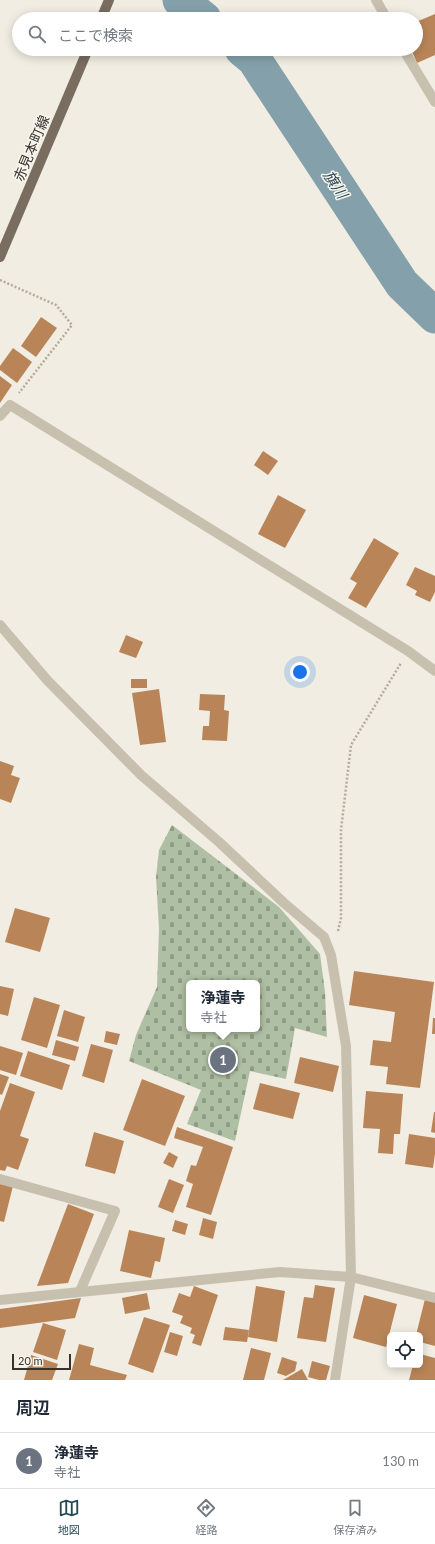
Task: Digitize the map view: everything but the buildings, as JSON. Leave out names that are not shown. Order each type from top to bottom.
[{"type":"main road","points":[[104,12],[109,0]]},
{"type":"main road","name":"赤見本町線","points":[[2,253],[85,56]]},
{"type":"street","points":[[376,0],[383,12]]},
{"type":"street","points":[[407,56],[435,102]]},
{"type":"street","points":[[0,416],[10,405],[408,651],[435,671]]},
{"type":"street","points":[[0,626],[48,681],[141,774],[219,842],[284,903],[324,937],[331,955],[346,1046],[351,1277],[335,1380]]},
{"type":"street","points":[[0,1179],[115,1211],[80,1291]]},
{"type":"street","points":[[0,1300],[280,1272],[351,1277],[435,1298]]},
{"type":"path","points":[[0,280],[56,305],[72,326],[10,405]]},
{"type":"path","points":[[331,955],[341,918],[341,830],[351,746],[408,651]]},
{"type":"green space","points":[[172,825],[279,907],[320,954],[325,992],[327,1037],[295,1028],[286,1079],[250,1071],[235,1141],[187,1124],[201,1090],[129,1061],[136,1035],[157,987],[159,929],[156,877],[159,850]]},
{"type":"waterway","name":"旗川","points":[[180,0],[195,12]]},
{"type":"waterway","name":"旗川","points":[[250,56],[254,59],[402,284],[435,316]]},
{"type":"place","name":"浄蓮寺","points":[[223,1060]]}]
